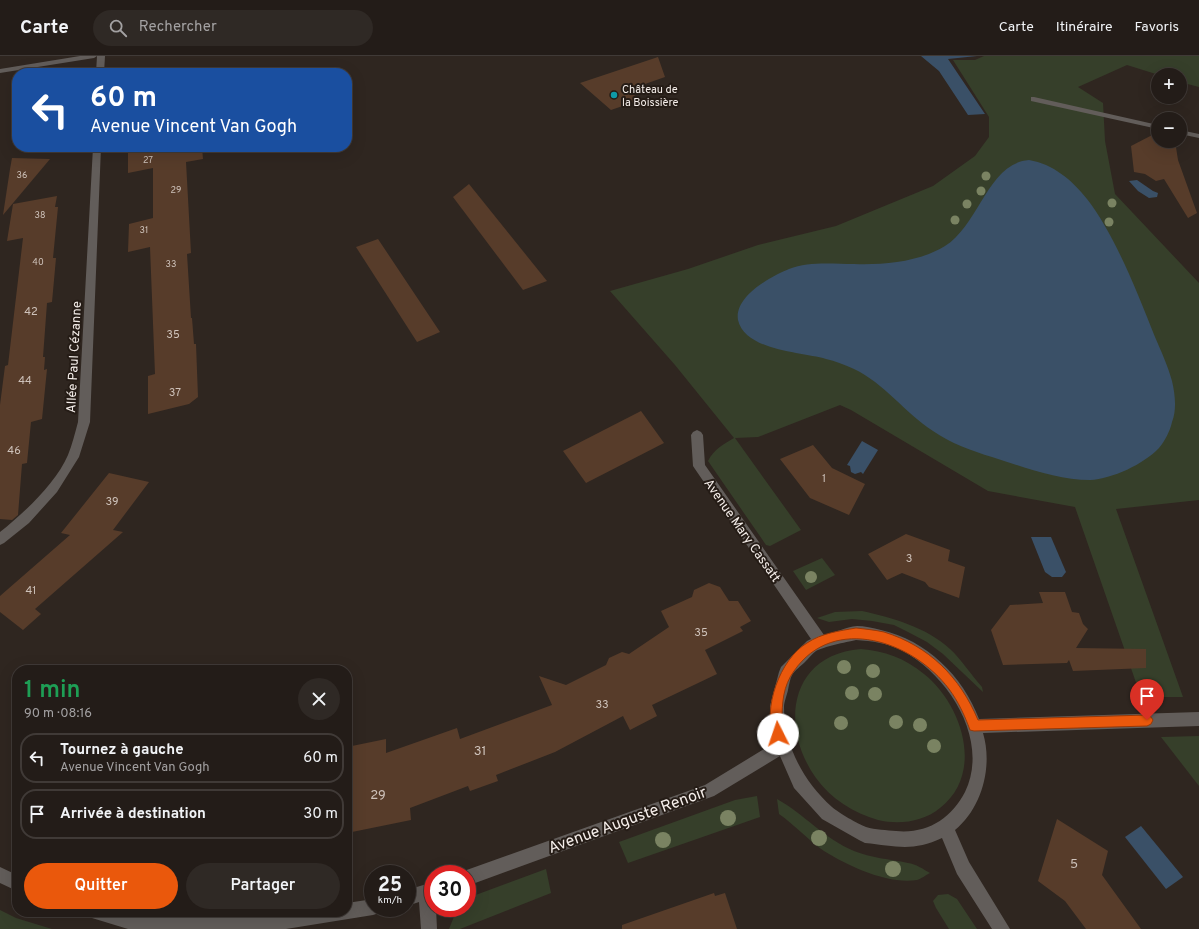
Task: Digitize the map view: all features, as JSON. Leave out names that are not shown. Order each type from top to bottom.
[{"type":"street","points":[[24,68],[94,56]]},
{"type":"street","points":[[100,68],[101,56]]},
{"type":"street","points":[[0,72],[12,70]]},
{"type":"street","points":[[1034,99],[1151,125]]},
{"type":"street","points":[[1187,133],[1199,136]]},
{"type":"street","name":"Allée Paul Cézanne","points":[[0,538],[25,519],[53,488],[73,457],[84,422],[97,152]]},
{"type":"street","name":"Avenue Mary Cassatt","points":[[697,435],[699,466],[820,641]]},
{"type":"street","points":[[844,634],[869,634],[882,637],[908,647],[933,663],[953,685],[969,712],[974,726],[978,745],[979,764],[975,789],[963,811],[946,827],[921,838],[893,841],[864,835],[850,828],[824,810],[802,788],[786,761],[781,747],[776,722],[777,698],[780,687],[789,668],[803,652],[820,641],[844,634]]},
{"type":"street","points":[[974,726],[1199,719]]},
{"type":"street","name":"Avenue Auguste Renoir","points":[[476,875],[709,791],[781,747]]},
{"type":"street","points":[[946,827],[963,868],[1002,929]]},
{"type":"street","points":[[0,875],[12,881]]},
{"type":"street","points":[[352,910],[364,908]]},
{"type":"street","points":[[115,917],[146,926],[264,924],[310,917]]},
{"type":"street","points":[[429,917],[429,929]]},
{"type":"green space","points":[[984,56],[1199,56],[1199,87],[1187,84],[1187,68],[1151,68],[1151,72],[1127,65],[1078,87],[1103,103],[1105,141],[1115,194],[1199,283],[1199,500],[1116,509],[1183,697],[1141,697],[1075,507],[988,491],[851,410],[840,405],[758,437],[735,438],[801,530],[770,546],[766,545],[708,461],[716,450],[734,438],[675,365],[610,291],[688,269],[758,245],[836,226],[933,186],[975,156],[989,137],[989,117],[953,60],[975,60]]},
{"type":"green space","points":[[822,558],[835,575],[806,590],[793,571]]},
{"type":"green space","points":[[862,611],[909,624],[941,641],[959,658],[982,687],[983,692],[943,654],[927,642],[894,625],[852,619],[829,622],[817,618],[835,612]]},
{"type":"green space","points":[[861,649],[894,656],[917,668],[937,687],[949,703],[958,720],[963,739],[965,758],[962,777],[954,793],[940,808],[933,813],[918,819],[902,822],[878,820],[852,809],[836,799],[816,778],[805,758],[798,738],[795,717],[798,697],[805,679],[818,665],[837,654]]},
{"type":"green space","points":[[1199,736],[1199,786],[1161,737]]},
{"type":"green space","points":[[757,796],[760,817],[628,863],[619,842],[735,800]]},
{"type":"green space","points":[[777,799],[843,846],[867,855],[914,864],[930,873],[917,880],[894,880],[869,873],[845,863],[818,847],[779,814]]},
{"type":"green space","points":[[546,869],[551,893],[460,929],[449,929],[454,917],[476,917],[476,895]]},
{"type":"green space","points":[[948,894],[957,899],[977,929],[949,929],[933,901],[938,895]]},
{"type":"green space","points":[[0,910],[12,917],[52,929],[0,929]]},
{"type":"water","points":[[921,56],[977,56],[948,59],[985,114],[968,115],[939,71]]},
{"type":"water","points":[[1029,160],[1046,165],[1068,179],[1087,199],[1097,214],[1125,265],[1168,370],[1173,386],[1175,402],[1174,417],[1170,429],[1159,448],[1145,460],[1118,474],[1090,480],[1065,478],[977,452],[954,443],[933,431],[913,416],[875,382],[854,369],[840,363],[789,352],[763,344],[751,338],[743,330],[738,320],[738,311],[748,295],[764,282],[789,269],[797,266],[829,263],[889,263],[924,256],[945,246],[957,236],[967,224],[993,183],[1003,172],[1015,164]]},
{"type":"water","points":[[1137,180],[1158,193],[1157,197],[1149,198],[1138,191],[1129,181]]},
{"type":"water","points":[[862,441],[878,450],[863,474],[861,472],[855,474],[851,472],[850,466],[847,465]]},
{"type":"water","points":[[1031,537],[1051,537],[1066,572],[1062,577],[1052,577],[1045,572]]},
{"type":"water","points":[[1141,826],[1183,877],[1166,889],[1125,837]]},
{"type":"building","points":[[658,57],[665,77],[628,90],[640,100],[611,110],[580,83]]},
{"type":"building","points":[[1151,136],[1151,148],[1176,148],[1178,160],[1197,213],[1188,218],[1164,179],[1156,181],[1145,174],[1134,172],[1131,146]]},
{"type":"building","points":[[128,152],[202,152],[203,159],[186,162],[191,253],[187,254],[191,318],[194,344],[196,344],[198,397],[189,404],[148,414],[148,376],[155,374],[150,247],[128,252],[129,224],[153,218],[153,168],[128,173]]},
{"type":"building","points":[[12,158],[50,159],[3,215],[10,169]]},
{"type":"building","points":[[469,184],[547,281],[523,290],[453,197]]},
{"type":"building","points":[[57,196],[55,207],[58,207],[53,258],[56,258],[52,302],[47,303],[43,357],[45,357],[44,370],[47,369],[42,419],[31,422],[27,463],[22,464],[18,515],[12,520],[0,519],[0,405],[5,366],[8,365],[23,238],[7,241],[13,204]]},
{"type":"building","points":[[378,239],[440,332],[417,342],[356,247]]},
{"type":"building","points":[[641,411],[664,443],[586,483],[563,451]]},
{"type":"building","points":[[813,445],[832,468],[865,484],[849,515],[810,498],[780,459]]},
{"type":"building","points":[[109,473],[149,482],[113,530],[123,532],[35,609],[41,614],[23,630],[0,612],[0,596],[70,535],[61,533]]},
{"type":"building","points":[[906,534],[950,550],[948,561],[965,567],[959,598],[929,587],[925,582],[902,573],[887,580],[868,554]]},
{"type":"building","points":[[709,583],[720,587],[729,601],[738,601],[751,621],[740,627],[743,631],[705,650],[717,674],[652,705],[657,716],[630,730],[623,716],[555,752],[496,775],[498,781],[470,791],[468,786],[410,808],[411,820],[352,832],[352,746],[386,739],[386,753],[457,728],[460,739],[552,705],[539,676],[566,685],[606,665],[609,658],[622,652],[629,654],[669,627],[661,611],[692,597],[694,590]]},
{"type":"building","points":[[1039,592],[1065,592],[1072,612],[1079,613],[1083,624],[1088,629],[1076,648],[1146,649],[1146,668],[1073,671],[1069,660],[1067,663],[1003,665],[991,630],[1010,605],[1043,603]]},
{"type":"building","points":[[1057,819],[1108,851],[1102,875],[1141,929],[1086,929],[1065,901],[1038,881]]},
{"type":"building","points":[[714,893],[715,896],[725,893],[737,929],[622,929],[622,925]]},
{"type":"place","name":"Château de la Boissière","points":[[614,95]]},
{"type":"route","points":[[778,734],[776,722],[777,698],[780,687],[789,668],[803,652],[820,641],[832,636],[856,633],[869,634],[896,641],[933,663],[953,685],[962,698],[974,726],[1147,720]]}]
